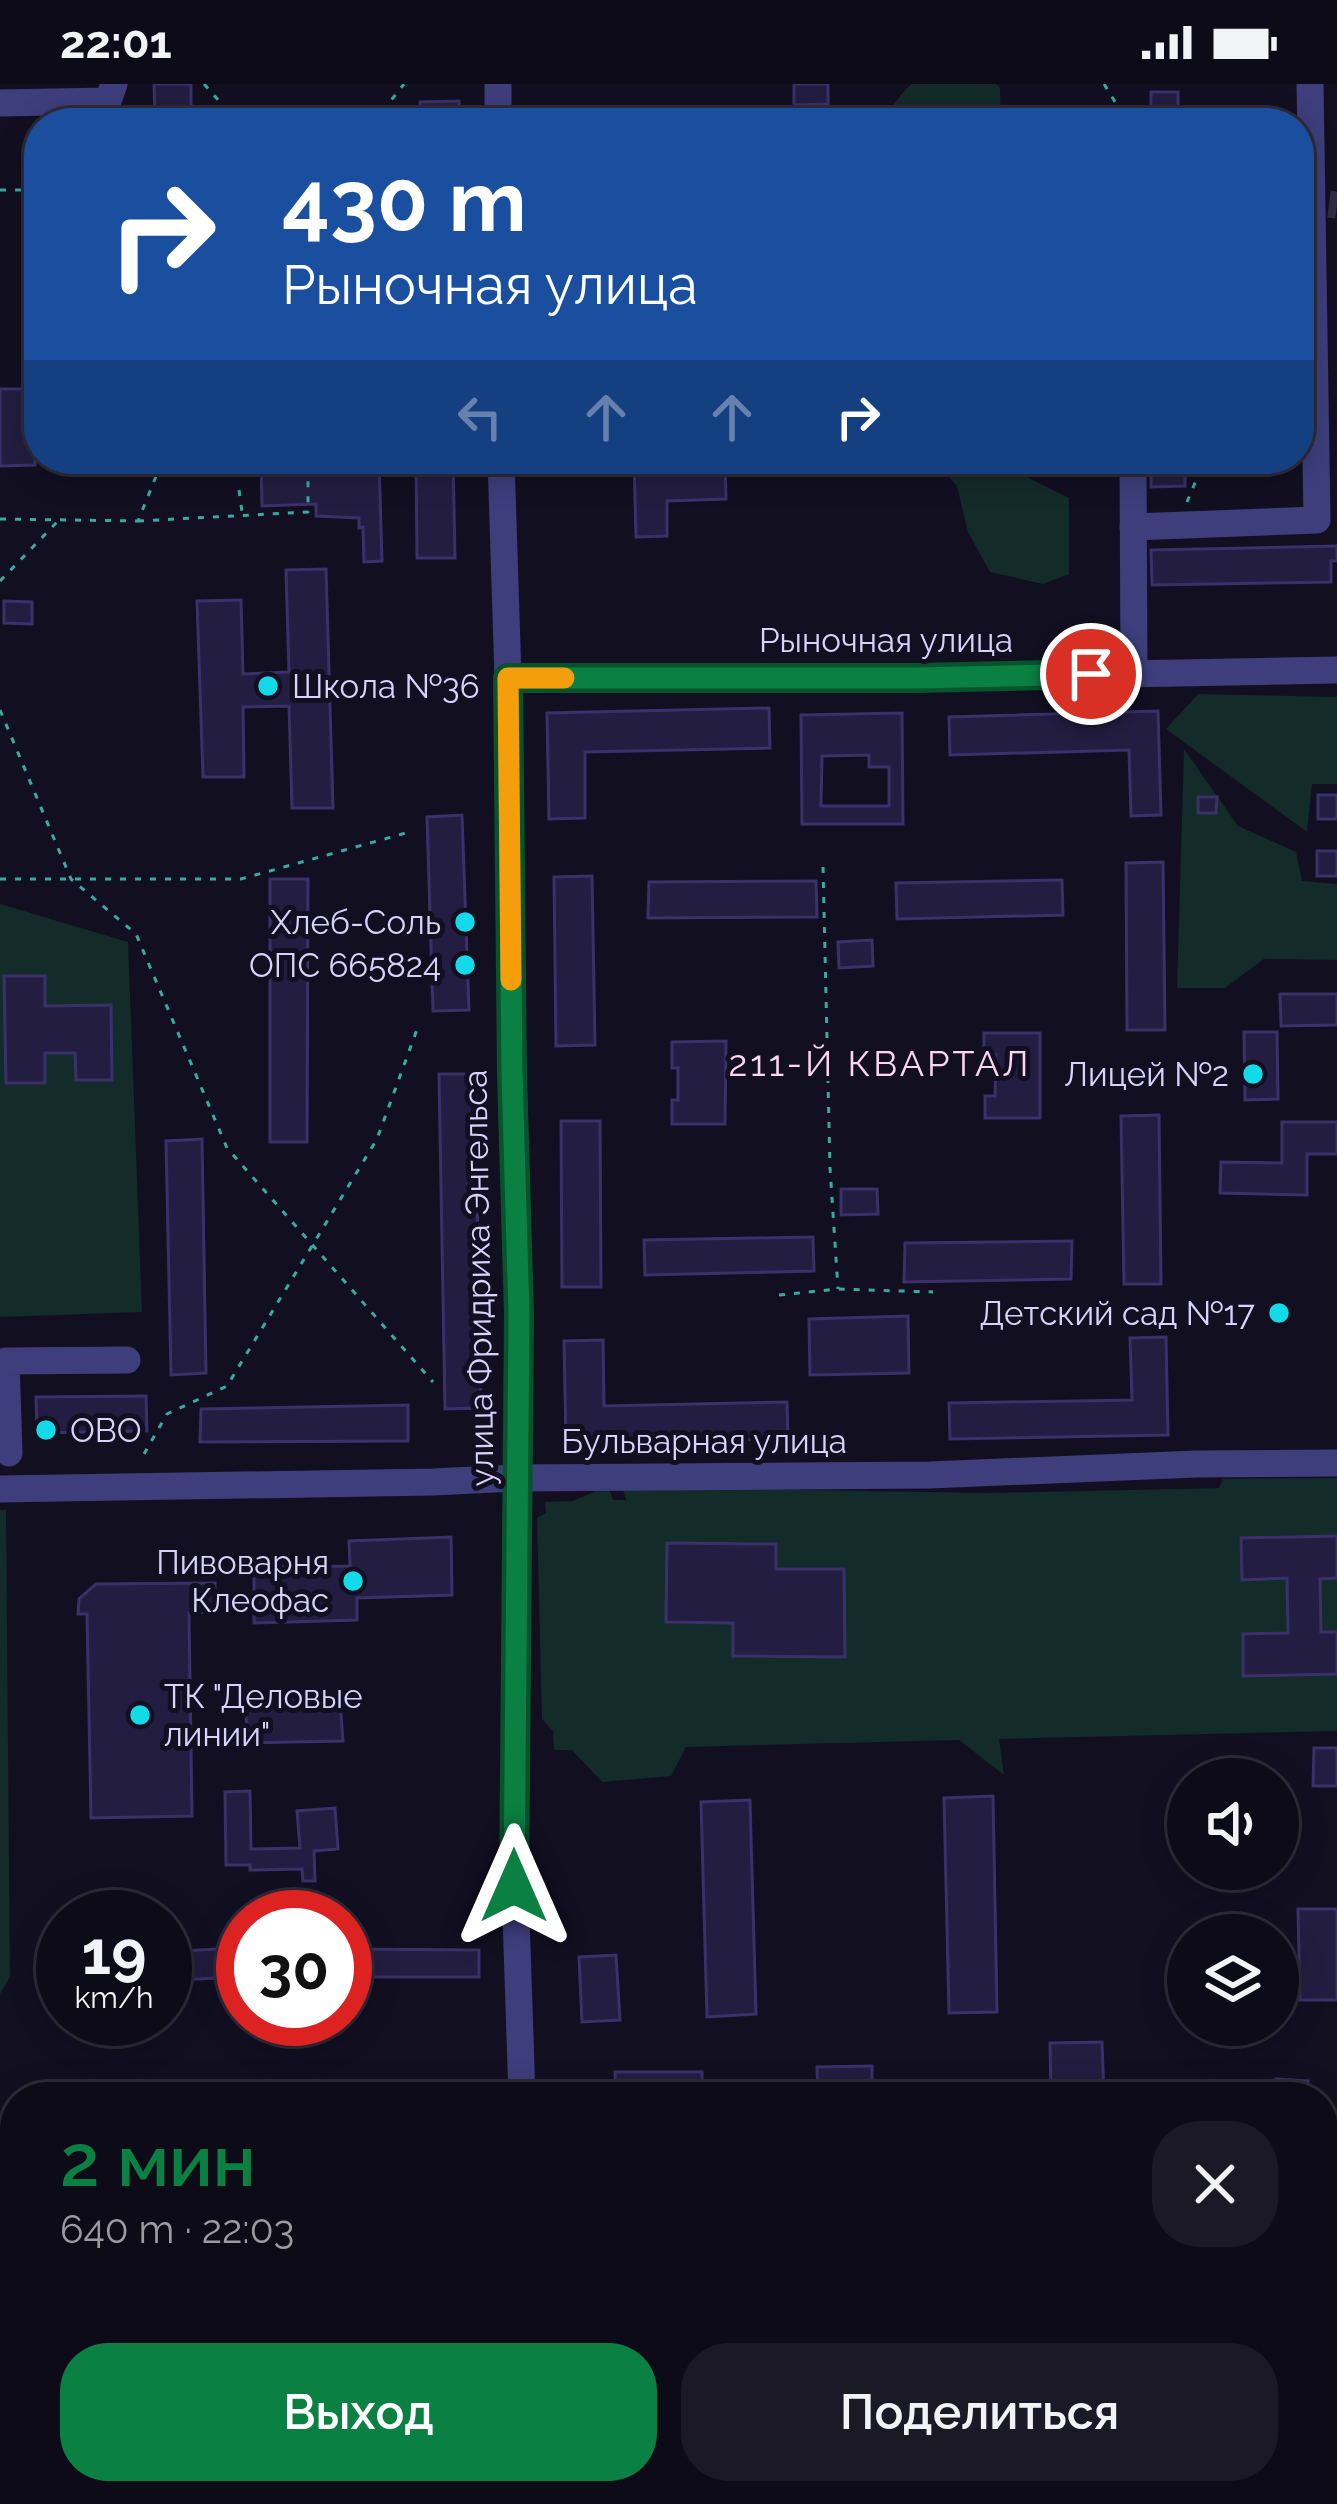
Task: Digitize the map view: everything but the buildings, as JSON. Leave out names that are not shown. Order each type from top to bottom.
[{"type":"street","points":[[0,103],[108,100],[113,84]]},
{"type":"street","points":[[1133,526],[1317,520],[1314,197]]},
{"type":"street","name":"улица Фридриха Энгельса","points":[[501,474],[519,1315],[514,1886],[521,2082]]},
{"type":"street","points":[[1133,474],[1134,673]]},
{"type":"street","name":"Рыночная улица","points":[[508,678],[917,678],[1337,670]]},
{"type":"street","points":[[9,1453],[7,1361],[127,1360]]},
{"type":"street","name":"Бульварная улица","points":[[0,1490],[518,1478],[930,1475],[1337,1463]]},
{"type":"path","points":[[205,84],[226,108]]},
{"type":"path","points":[[385,108],[404,84]]},
{"type":"path","points":[[138,521],[157,474]]},
{"type":"path","points":[[0,519],[138,521],[308,512],[308,474]]},
{"type":"path","points":[[1178,525],[1199,474]]},
{"type":"path","points":[[239,490],[242,516]]},
{"type":"path","points":[[0,581],[59,520]]},
{"type":"path","points":[[0,710],[71,879],[136,934],[227,1148],[433,1382]]},
{"type":"path","points":[[0,879],[242,879],[413,831]]},
{"type":"path","points":[[823,867],[830,1168],[838,1289]]},
{"type":"path","points":[[144,1454],[167,1414],[227,1386],[377,1139],[419,1024]]},
{"type":"path","points":[[779,1295],[838,1289],[933,1292]]},
{"type":"green space","points":[[912,84],[996,84],[1001,108],[891,108]]},
{"type":"green space","points":[[946,474],[1020,474],[1069,498],[1069,574],[1043,584],[990,572],[968,532],[957,486]]},
{"type":"green space","points":[[1198,694],[1337,697],[1337,784],[1312,784],[1307,832],[1166,729]]},
{"type":"green space","points":[[1184,749],[1238,826],[1296,852],[1302,881],[1337,884],[1337,960],[1264,959],[1225,988],[1177,988]]},
{"type":"green space","points":[[0,904],[128,942],[142,1312],[0,1317]]},
{"type":"green space","points":[[1337,1478],[1337,1731],[999,1739],[1004,1775],[959,1740],[686,1747],[671,1776],[602,1782],[572,1750],[554,1750],[553,1731],[542,1719],[537,1518],[546,1513],[545,1502],[573,1501],[608,1486],[613,1500],[626,1500],[622,1487],[989,1493],[1219,1488],[1223,1479]]},
{"type":"green space","points":[[0,1510],[6,1510],[10,1977],[0,1994]]},
{"type":"tunnel","points":[[1329,204],[1337,205]]},
{"type":"slow traffic","points":[[511,980],[508,678],[564,678]]},
{"type":"place","name":"Школа №36","points":[[268,686]]},
{"type":"place","name":"Хлеб-Соль","points":[[465,922]]},
{"type":"place","name":"ОПС 665824","points":[[465,965]]},
{"type":"place","name":"Лицей №2","points":[[1253,1074]]},
{"type":"place","name":"Детский сад №17","points":[[1279,1313]]},
{"type":"place","name":"ОВО","points":[[46,1430]]},
{"type":"place","name":"Пивоварня Клеофас","points":[[353,1581]]},
{"type":"place","name":"ТК \"Деловые линии\"","points":[[140,1715]]},
{"type":"district","name":"211-Й КВАРТАЛ","points":[[880,1063]]},
{"type":"route","points":[[514,1886],[519,1315],[508,678],[1091,674]]}]
